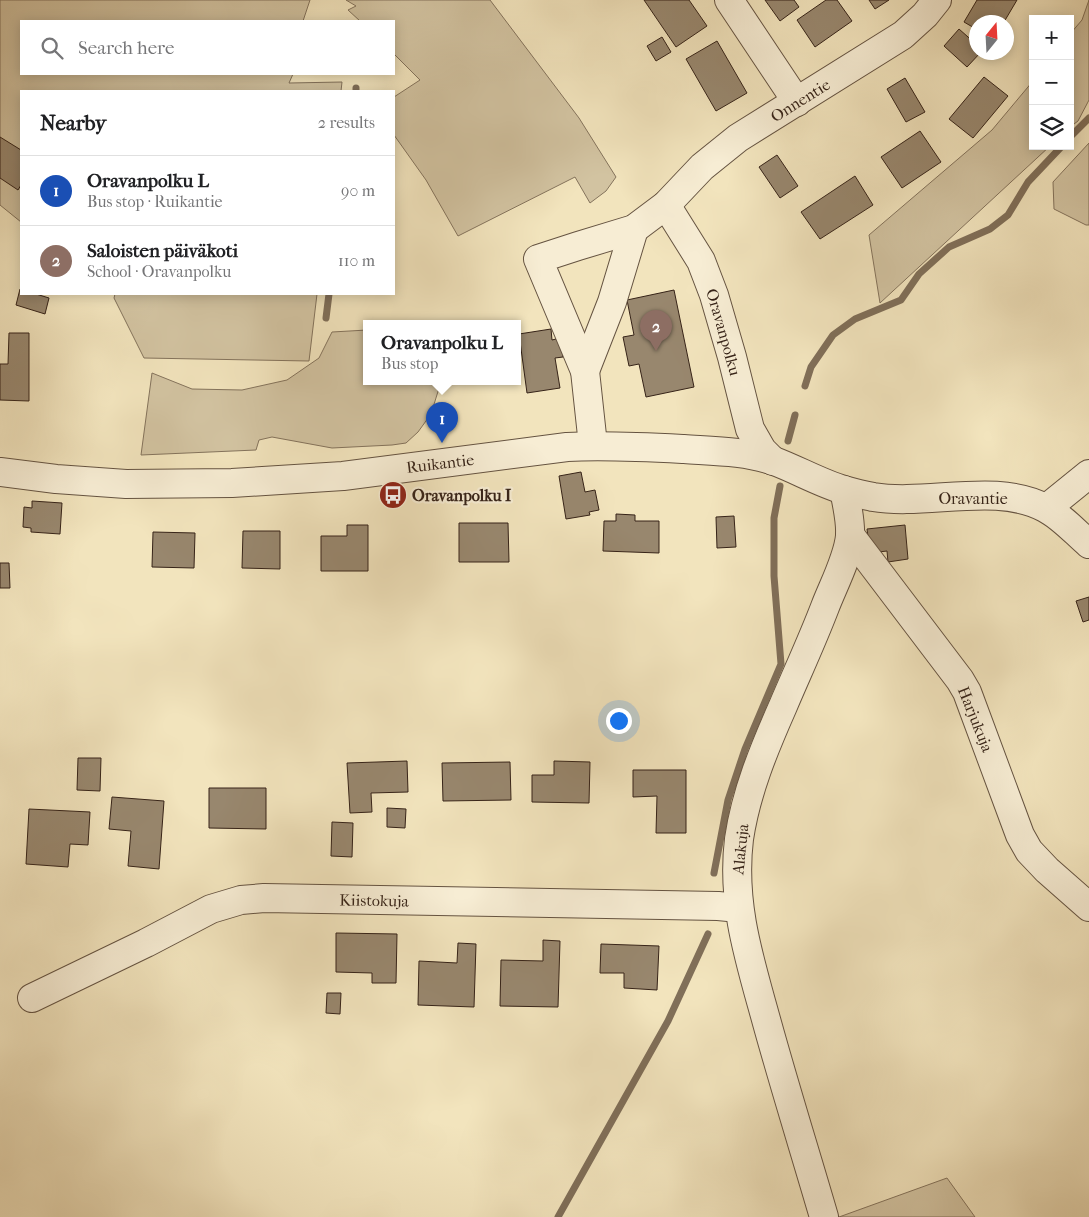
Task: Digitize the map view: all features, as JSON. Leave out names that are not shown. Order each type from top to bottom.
[{"type":"street","points":[[729,0],[797,102]]},
{"type":"street","name":"Onnentie","points":[[634,229],[666,204],[702,167],[738,138],[903,35],[925,16],[937,0]]},
{"type":"street","name":"Oravanpolku","points":[[666,204],[701,261],[717,304],[750,429],[762,450],[773,461]]},
{"type":"street","points":[[585,371],[612,302],[634,229]]},
{"type":"street","points":[[593,446],[585,371],[538,260],[634,229]]},
{"type":"street","name":"Ruikantie","points":[[0,472],[56,479],[126,484],[232,483],[343,476],[567,447],[617,446],[736,452],[773,461],[844,490]]},
{"type":"street","points":[[1047,508],[1089,474]]},
{"type":"street","name":"Oravantie","points":[[844,490],[875,497],[901,500],[990,496],[1009,497],[1033,502],[1047,508],[1089,544]]},
{"type":"street","name":"Alakuja","points":[[824,1217],[789,1102],[745,942],[737,892],[737,869],[739,839],[751,784],[846,555],[850,535],[844,490]]},
{"type":"street","name":"Harjukuja","points":[[850,535],[960,680],[967,692],[1020,835],[1029,852],[1089,907]]},
{"type":"street","name":"Kiistokuja","points":[[32,998],[146,943],[211,909],[241,900],[264,898],[678,905],[739,908]]},
{"type":"shaded area","points":[[0,0],[310,0],[303,20],[20,20],[20,75],[293,75],[289,83],[342,82],[341,90],[20,90],[20,221],[0,205]]},
{"type":"shaded area","points":[[346,0],[490,0],[579,118],[616,177],[606,191],[590,203],[575,177],[458,236],[426,180],[395,136],[395,96],[420,80],[395,55],[395,20],[359,20],[348,10],[356,6]]},
{"type":"shaded area","points":[[1089,0],[1089,100],[1078,121],[1074,124],[1074,29],[1082,20]]},
{"type":"shaded area","points":[[1029,86],[1029,150],[1046,150],[880,303],[869,235],[992,130]]},
{"type":"shaded area","points":[[1089,143],[1089,225],[1086,225],[1054,209],[1053,182]]},
{"type":"shaded area","points":[[115,295],[317,295],[309,361],[144,358],[114,298]]},
{"type":"shaded area","points":[[363,330],[363,385],[440,385],[431,414],[418,432],[406,443],[332,448],[272,437],[259,440],[256,450],[141,455],[152,373],[192,389],[242,390],[287,380],[319,358],[332,332]]},
{"type":"shaded area","points":[[947,1178],[975,1217],[839,1217]]},
{"type":"building","points":[[644,0],[689,0],[707,26],[676,47]]},
{"type":"building","points":[[765,0],[794,0],[799,7],[780,21]]},
{"type":"building","points":[[826,0],[837,0],[852,21],[815,47],[797,20]]},
{"type":"building","points":[[869,0],[889,0],[875,9]]},
{"type":"building","points":[[977,0],[1017,0],[1008,15],[969,15],[969,25],[964,22]]},
{"type":"building","points":[[959,29],[969,38],[969,60],[974,60],[967,67],[944,46]]},
{"type":"building","points":[[662,37],[671,52],[656,61],[647,46]]},
{"type":"building","points":[[717,41],[747,93],[716,111],[686,59]]},
{"type":"building","points":[[984,77],[1008,96],[973,138],[949,119]]},
{"type":"building","points":[[905,78],[925,112],[906,122],[887,89]]},
{"type":"building","points":[[920,131],[941,162],[902,188],[881,157]]},
{"type":"building","points":[[0,137],[20,149],[20,187],[18,190],[0,178]]},
{"type":"building","points":[[777,155],[798,186],[780,198],[759,167]]},
{"type":"building","points":[[855,176],[873,205],[820,239],[801,212]]},
{"type":"building","points":[[20,289],[20,295],[39,295],[49,298],[45,314],[16,305]]},
{"type":"building","points":[[674,290],[694,387],[646,397],[639,364],[629,366],[623,337],[634,335],[627,300]]},
{"type":"building","points":[[551,329],[552,340],[560,338],[563,357],[555,358],[560,388],[527,393],[521,349],[521,334]]},
{"type":"building","points":[[9,333],[29,333],[29,401],[0,400],[0,364],[8,364]]},
{"type":"building","points":[[581,472],[585,492],[595,490],[599,510],[589,512],[590,515],[566,519],[559,476]]},
{"type":"building","points":[[32,501],[62,503],[60,534],[31,532],[31,528],[23,527],[24,507],[32,508]]},
{"type":"building","points":[[616,514],[635,515],[635,521],[659,521],[659,553],[603,551],[604,521],[616,521]]},
{"type":"building","points":[[734,516],[736,547],[717,548],[716,517]]},
{"type":"building","points":[[459,523],[508,523],[509,562],[459,562]]},
{"type":"building","points":[[347,525],[368,525],[368,571],[321,571],[321,536],[347,536]]},
{"type":"building","points":[[905,525],[908,559],[888,562],[887,551],[870,553],[867,529]]},
{"type":"building","points":[[243,531],[280,531],[280,569],[242,568]]},
{"type":"building","points":[[153,532],[195,533],[194,568],[152,567]]},
{"type":"building","points":[[0,563],[9,563],[10,588],[0,588]]},
{"type":"building","points":[[1089,597],[1089,620],[1083,622],[1076,601]]},
{"type":"building","points":[[78,758],[101,758],[100,791],[77,790]]},
{"type":"building","points":[[407,761],[408,792],[371,793],[372,812],[350,813],[347,763]]},
{"type":"building","points":[[554,761],[590,762],[589,803],[532,802],[532,775],[554,775]]},
{"type":"building","points":[[510,762],[511,800],[443,801],[442,763]]},
{"type":"building","points":[[633,770],[686,770],[686,833],[656,833],[657,796],[633,797]]},
{"type":"building","points":[[209,788],[266,788],[266,829],[209,828]]},
{"type":"building","points":[[112,797],[164,801],[159,869],[128,866],[131,831],[109,829]]},
{"type":"building","points":[[387,808],[406,809],[405,828],[387,827]]},
{"type":"building","points":[[29,809],[90,812],[88,845],[70,844],[68,867],[26,864]]},
{"type":"building","points":[[332,822],[353,823],[352,857],[331,856]]},
{"type":"building","points":[[336,933],[397,934],[396,983],[372,983],[372,973],[336,972]]},
{"type":"building","points":[[543,940],[560,941],[558,1007],[500,1006],[501,960],[543,961]]},
{"type":"building","points":[[458,943],[476,944],[474,1007],[418,1005],[419,961],[457,963]]},
{"type":"building","points":[[601,944],[659,946],[657,990],[624,988],[624,973],[600,973]]},
{"type":"building","points":[[327,993],[341,993],[340,1014],[326,1013]]},
{"type":"waterway","points":[[1074,133],[1089,118]]},
{"type":"waterway","points":[[805,386],[811,367],[833,335],[855,319],[901,300],[919,274],[949,247],[990,229],[1008,215],[1028,182],[1058,150]]},
{"type":"waterway","points":[[326,318],[329,295]]},
{"type":"waterway","points":[[788,441],[795,415]]},
{"type":"waterway","points":[[714,873],[728,800],[745,749],[781,664],[774,576],[774,518],[780,486]]},
{"type":"waterway","points":[[558,1217],[668,1021],[708,934]]},
{"type":"place","name":"Saloisten päiväkoti","points":[[656,351]]},
{"type":"place","name":"Oravanpolku L","points":[[442,443]]},
{"type":"place","name":"Oravanpolku I","points":[[393,495]]}]
